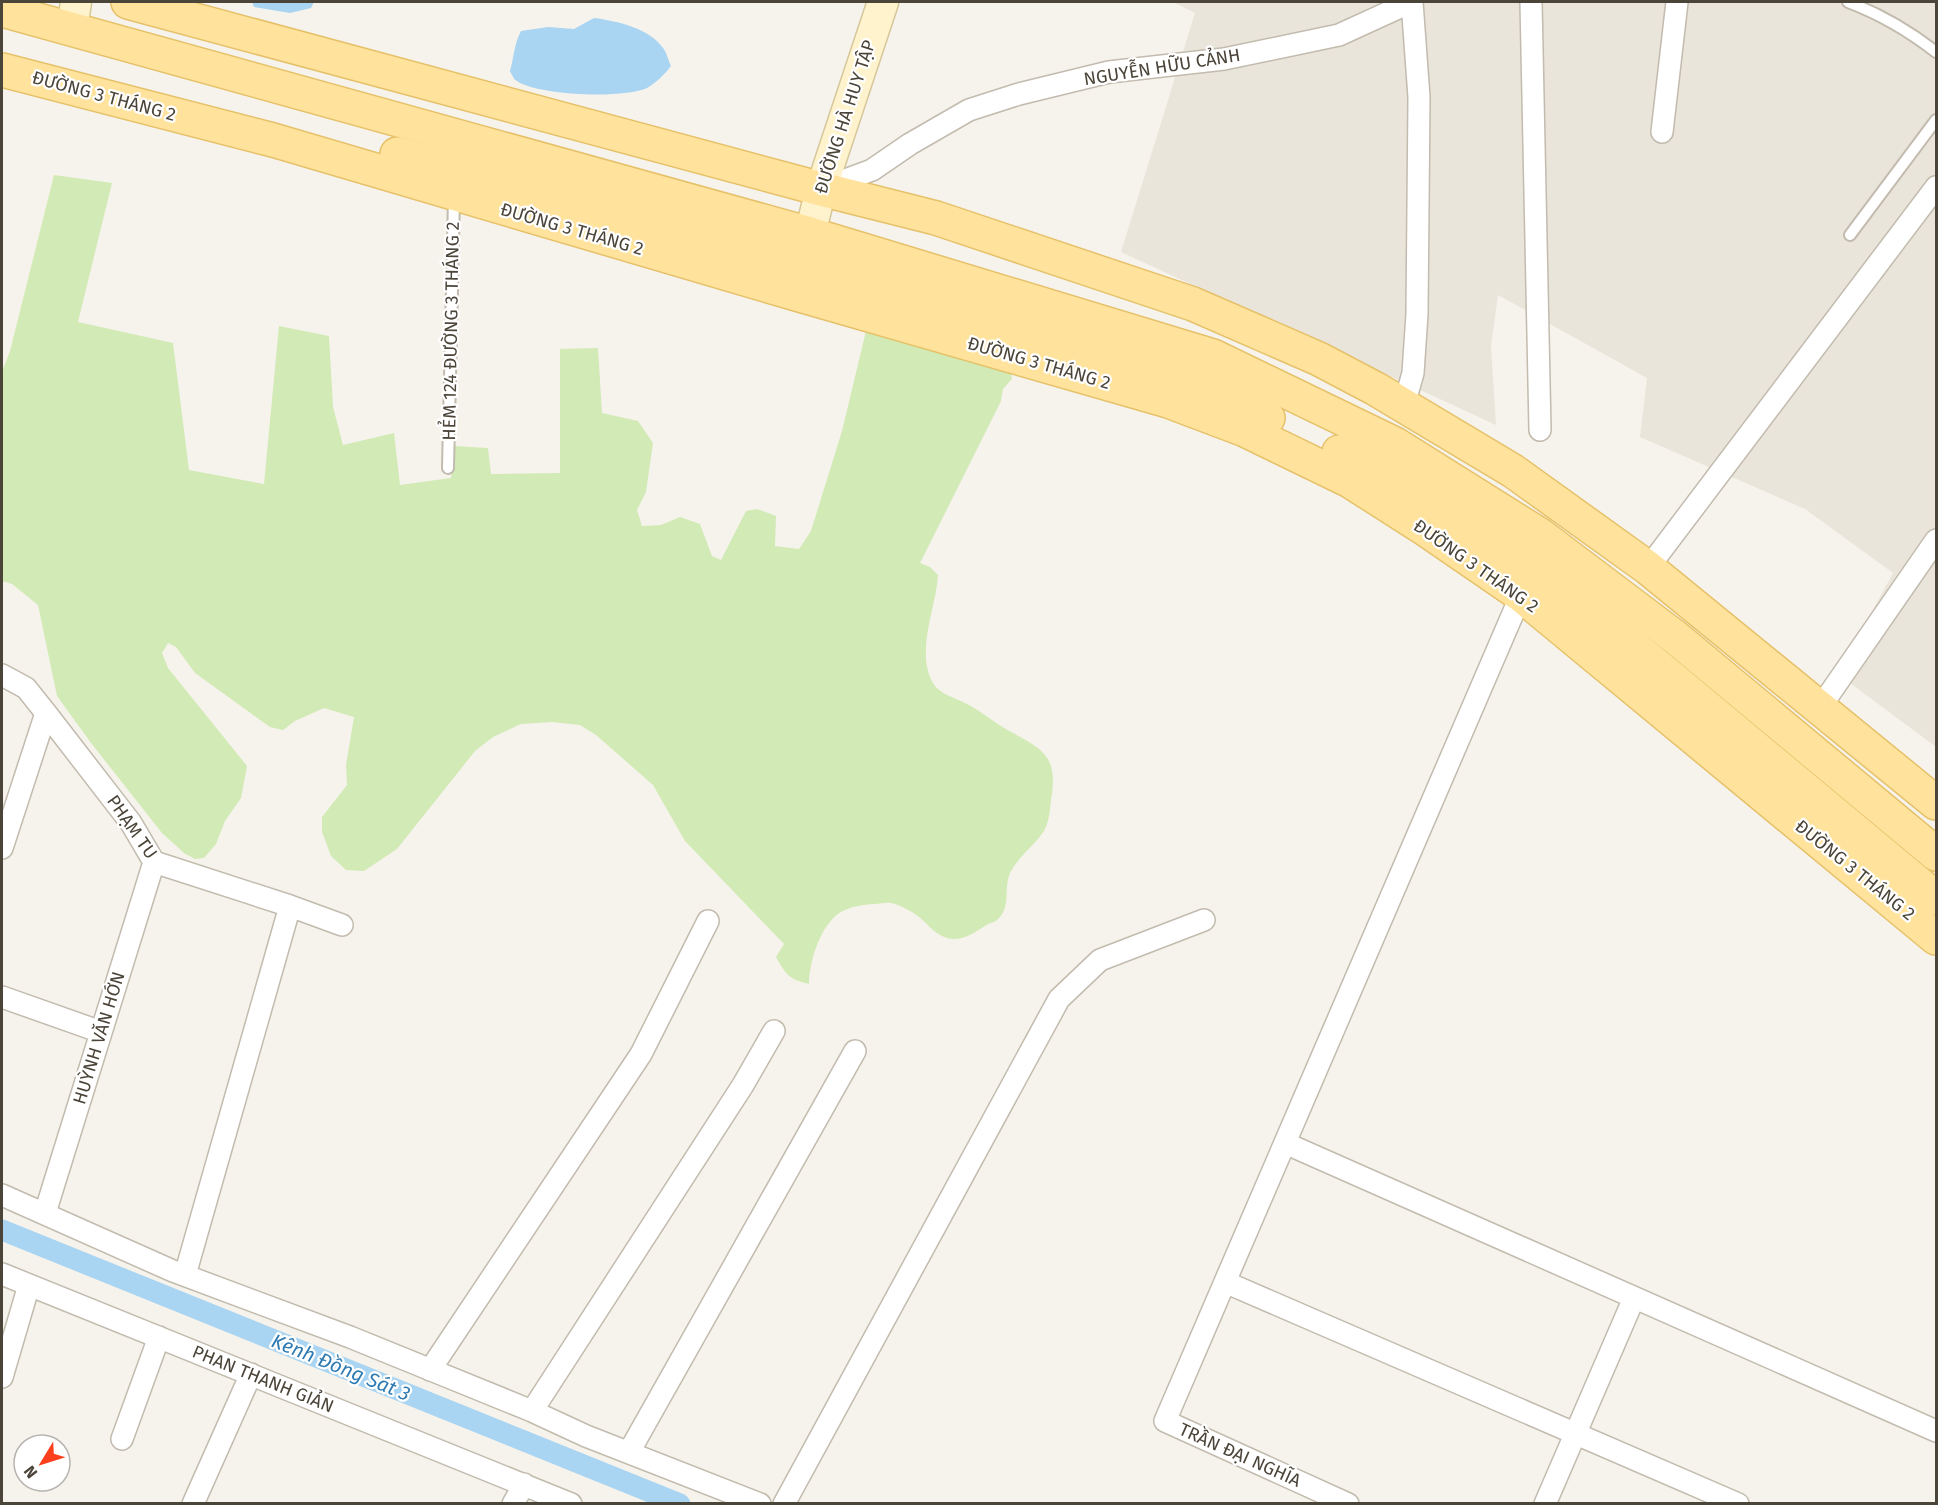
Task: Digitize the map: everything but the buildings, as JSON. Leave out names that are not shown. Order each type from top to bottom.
[{"type":"main road","points":[[128,2],[936,218],[1193,304],[1319,359],[1404,405],[1545,492],[1648,568],[1936,803]]},
{"type":"main road","points":[[2,10],[74,16],[1213,356],[1395,444],[1540,535],[1674,637],[1936,854]]},
{"type":"main road","name":"ĐƯỜNG 3 THÁNG 2","points":[[2,46],[799,280],[1168,401],[1245,430],[1350,481],[1521,595],[1936,938]]},
{"type":"main road","name":"ĐƯỜNG 3 THÁNG 2","points":[[2,70],[273,140],[454,194],[799,280],[1197,384],[1375,470],[1518,557],[1650,660],[1936,898]]},
{"type":"main road","points":[[799,280],[810,234]]},
{"type":"street","name":"ĐƯỜNG HÀ HUY TẬP","points":[[810,234],[821,189],[882,2]]},
{"type":"street","name":"NGUYỄN HỮU CẢNH","points":[[821,189],[872,170],[910,144],[969,110],[1019,94],[1109,72],[1224,59],[1339,35],[1412,2]]},
{"type":"street","points":[[1404,405],[1413,373],[1418,314],[1419,97],[1412,2]]},
{"type":"street","points":[[1531,2],[1540,430]]},
{"type":"street","points":[[1662,132],[1677,2]]},
{"type":"street","points":[[1648,568],[1936,187]]},
{"type":"street","points":[[1819,709],[1936,540]]},
{"type":"street","points":[[1521,595],[1225,1282],[1738,1503]]},
{"type":"street","name":"PHẠM TU","points":[[2,675],[26,688],[131,823],[153,862],[342,925]]},
{"type":"street","points":[[2,848],[46,713]]},
{"type":"street","name":"HUỲNH VĂN HỚN","points":[[45,1214],[153,862]]},
{"type":"street","points":[[185,1275],[290,906]]},
{"type":"street","points":[[784,1503],[1059,999],[1100,960],[1204,920]]},
{"type":"street","points":[[430,1370],[641,1054],[708,921]]},
{"type":"street","points":[[2,997],[101,1032]]},
{"type":"street","points":[[532,1412],[743,1085],[774,1031]]},
{"type":"street","points":[[628,1452],[855,1051]]},
{"type":"street","points":[[1285,1143],[1936,1431]]},
{"type":"street","points":[[2,1195],[185,1275],[350,1337],[628,1452],[760,1503]]},
{"type":"street","name":"PHAN THANH GIẢN","points":[[2,1274],[571,1503]]},
{"type":"street","name":"TRẦN ĐẠI NGHĨA","points":[[1225,1282],[1165,1421],[1348,1503]]},
{"type":"street","points":[[2,1377],[29,1285]]},
{"type":"street","points":[[1545,1503],[1634,1298]]},
{"type":"street","points":[[122,1439],[159,1337]]},
{"type":"street","points":[[193,1503],[251,1374]]},
{"type":"street","points":[[513,1503],[524,1484]]},
{"type":"lane","points":[[1848,2],[1908,31],[1936,52]]},
{"type":"lane","points":[[1850,235],[1936,120]]},
{"type":"lane","name":"HẺM 124 ĐƯỜNG 3 THÁNG 2","points":[[448,468],[454,194]]},
{"type":"shaded area","points":[[1173,2],[1936,2],[1936,747],[1838,674],[1893,573],[1805,509],[1640,437],[1647,378],[1498,295],[1491,346],[1496,425],[1121,252],[1195,13]]},
{"type":"green space","points":[[54,175],[112,183],[78,322],[173,343],[189,470],[264,484],[279,326],[329,336],[333,407],[343,445],[394,433],[400,485],[451,478],[454,446],[488,448],[491,474],[560,473],[560,349],[598,348],[602,413],[638,421],[653,443],[646,492],[637,510],[642,526],[661,525],[680,517],[700,524],[712,556],[721,560],[746,511],[757,509],[776,516],[775,546],[799,549],[811,531],[842,431],[866,331],[1010,368],[1012,379],[1003,389],[1001,401],[920,563],[930,567],[938,575],[926,644],[928,671],[933,683],[943,693],[971,706],[1035,746],[1049,760],[1052,770],[1053,783],[1047,824],[1044,831],[1010,873],[1006,904],[1002,915],[996,921],[972,934],[952,939],[938,934],[915,914],[892,903],[851,908],[837,915],[824,931],[814,953],[809,984],[792,978],[776,957],[784,944],[685,841],[653,785],[596,735],[580,725],[552,722],[521,724],[493,737],[475,751],[397,849],[364,871],[346,870],[331,856],[322,832],[322,817],[347,785],[346,765],[354,717],[324,708],[295,721],[283,730],[270,727],[195,673],[176,647],[168,643],[162,653],[168,668],[247,766],[241,798],[225,821],[216,844],[204,858],[195,859],[184,853],[162,833],[57,696],[38,605],[12,584],[2,581],[2,372],[10,351]]},
{"type":"water","points":[[252,2],[314,2],[311,8],[290,13],[254,7]]},
{"type":"water","points":[[594,18],[613,21],[650,35],[666,52],[671,66],[647,88],[619,94],[558,92],[524,85],[514,79],[510,71],[515,46],[521,31],[548,27],[574,29]]},
{"type":"waterway","name":"Kênh Đồng Sát 3","points":[[2,1230],[680,1504]]}]
